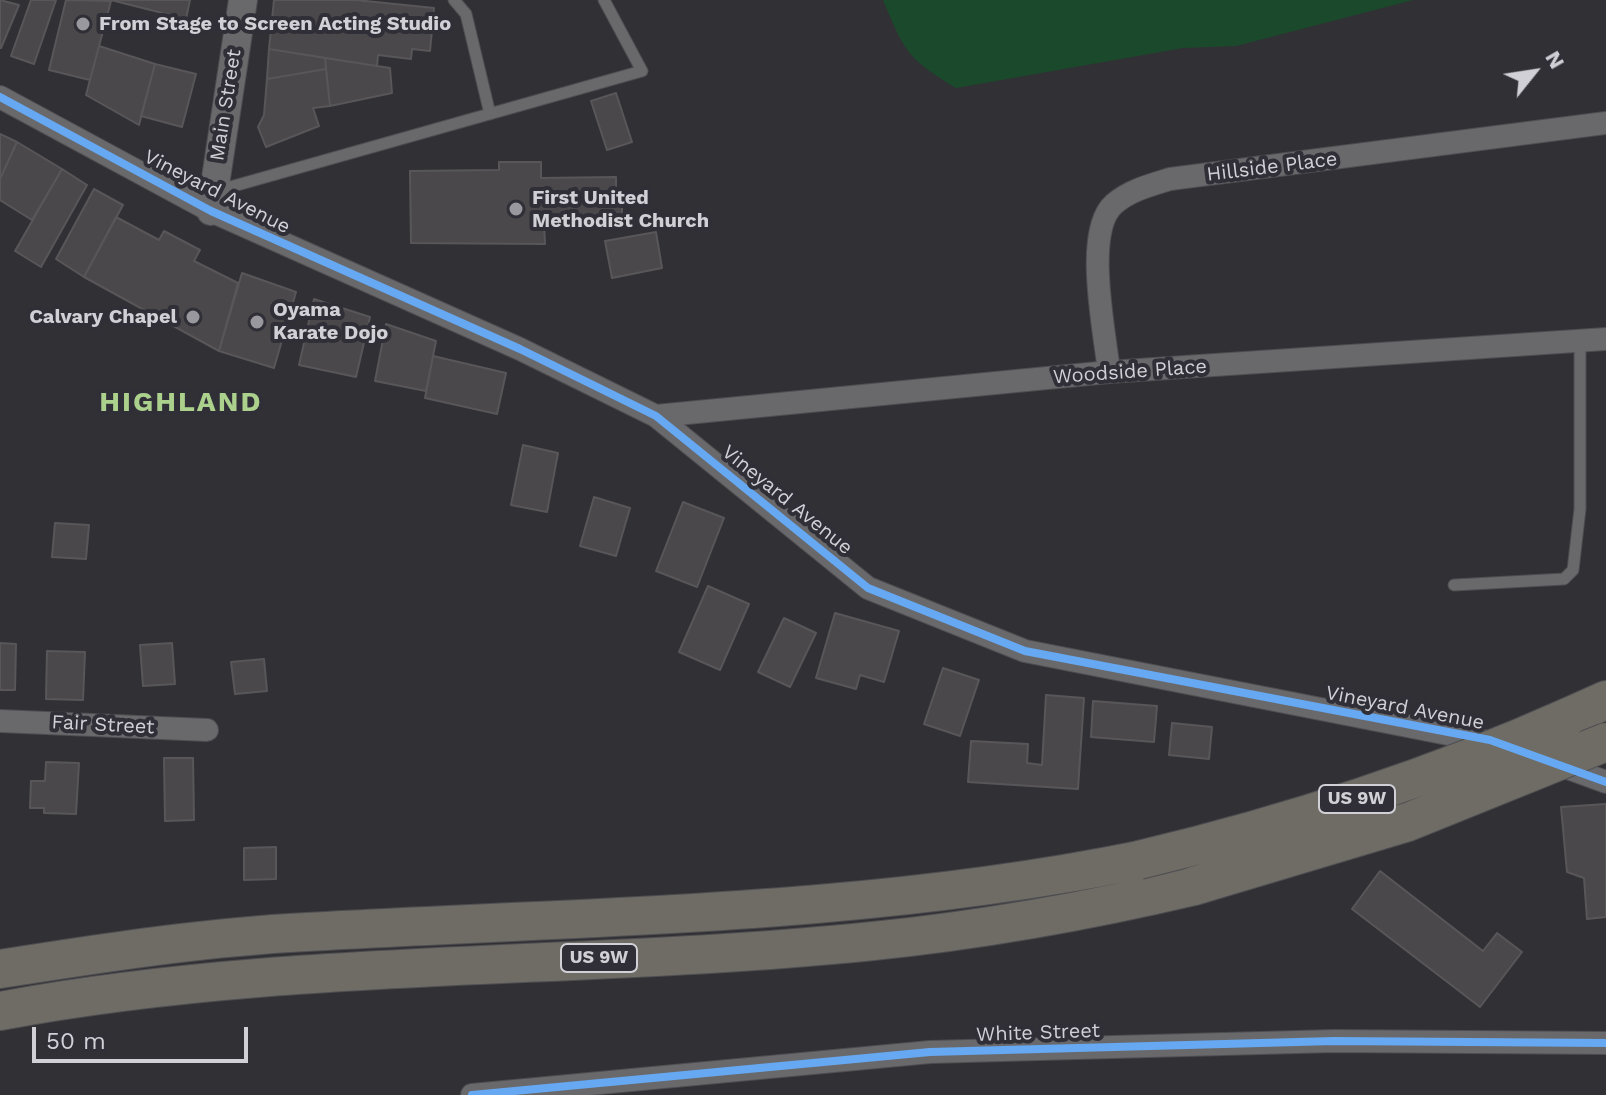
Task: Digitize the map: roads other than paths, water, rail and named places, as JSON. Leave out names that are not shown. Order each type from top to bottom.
[{"type":"highway","name":"US 9W","points":[[0,969],[129,950],[286,933],[867,902],[1028,881],[1139,860],[1256,830],[1367,795],[1606,700]]},
{"type":"highway","name":"US 9W","points":[[0,1011],[134,989],[276,974],[884,940],[1034,921],[1194,886],[1408,822],[1606,742]]},
{"type":"street","name":"Main Street","points":[[212,201],[243,0]]},
{"type":"street","name":"Vineyard Avenue","points":[[0,97],[656,416],[868,588],[1025,651],[1490,740],[1606,782]]},
{"type":"street","name":"Hillside Place","points":[[1109,372],[1098,263],[1099,230],[1112,206],[1133,191],[1170,179],[1606,123]]},
{"type":"street","name":"Woodside Place","points":[[656,416],[1109,372],[1606,339]]},
{"type":"street","name":"Fair Street","points":[[0,721],[207,730]]},
{"type":"street","name":"White Street","points":[[472,1095],[930,1052],[1334,1041],[1606,1043]]},
{"type":"lane","points":[[454,0],[466,14],[490,114]]},
{"type":"lane","points":[[212,201],[490,114],[642,71],[604,0]]},
{"type":"lane","points":[[1454,585],[1564,579],[1573,570],[1580,509],[1580,341]]},
{"type":"place","name":"From Stage to Screen Acting Studio","points":[[83,24]]},
{"type":"place","name":"First United Methodist Church","points":[[516,209]]},
{"type":"place","name":"Calvary Chapel","points":[[193,317]]},
{"type":"place","name":"Oyama Karate Dojo","points":[[257,322]]},
{"type":"district","name":"HIGHLAND","points":[[181,403]]}]
